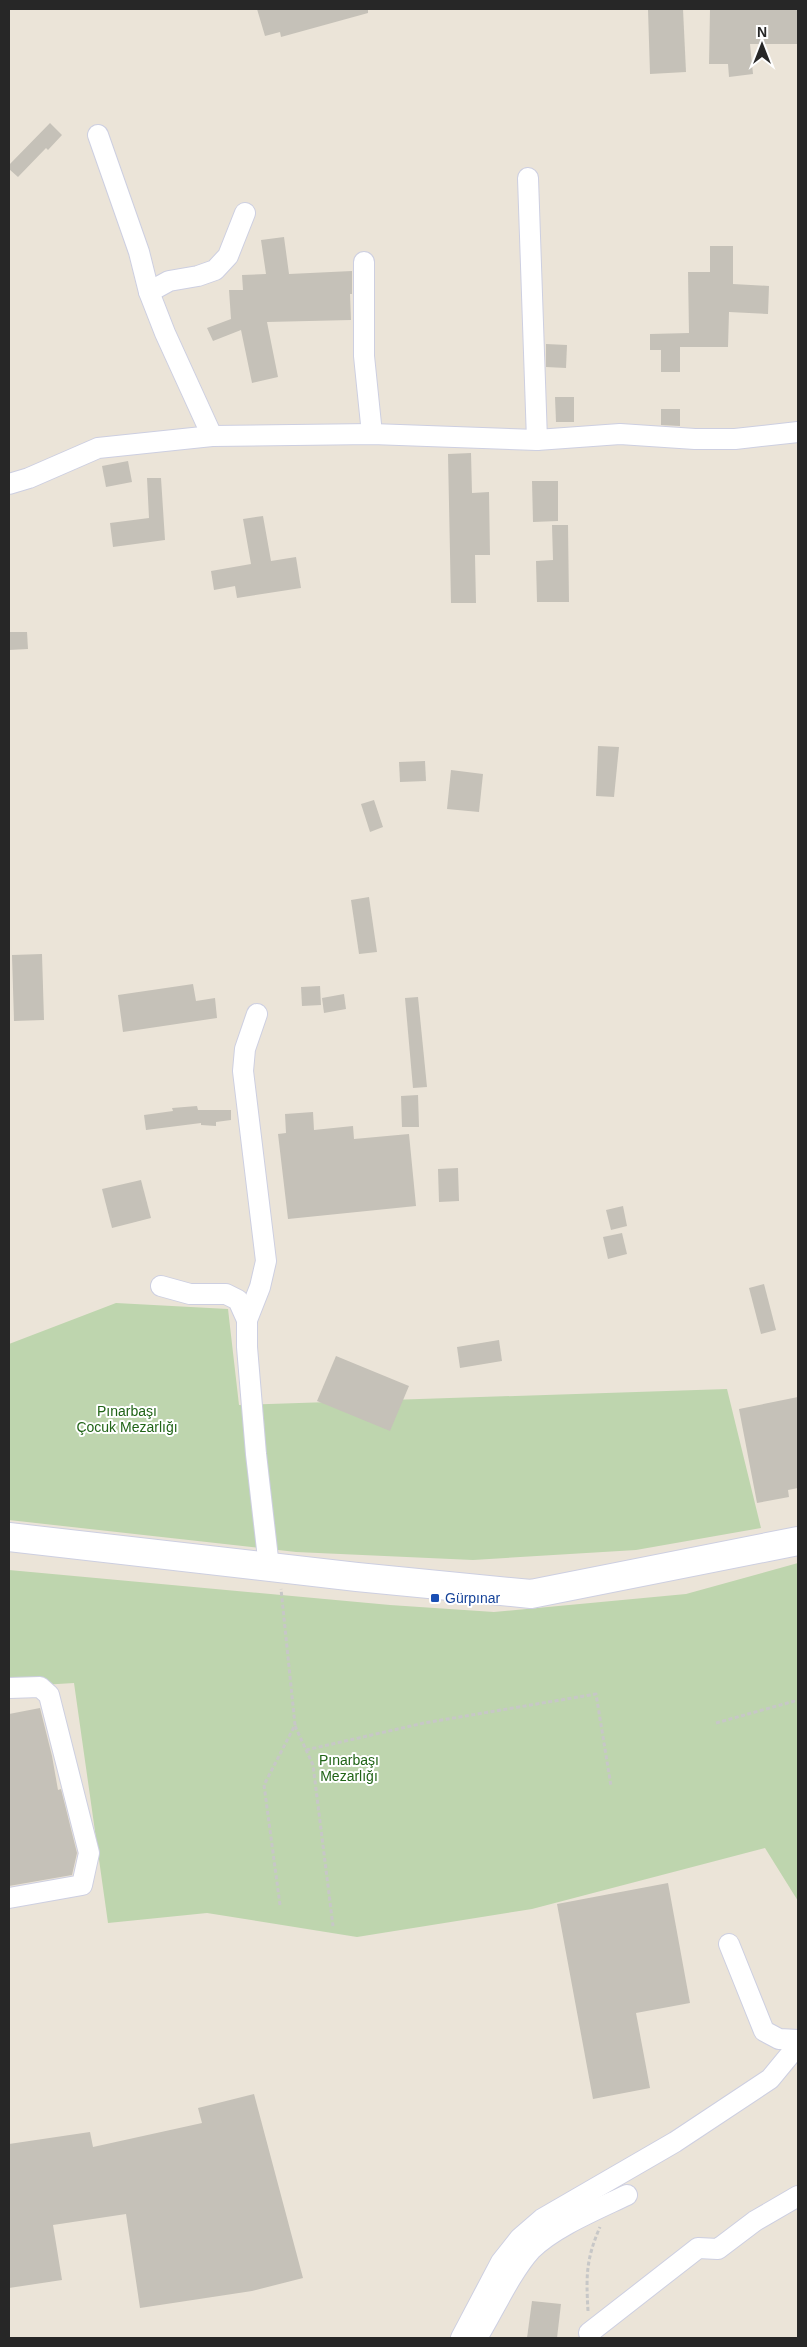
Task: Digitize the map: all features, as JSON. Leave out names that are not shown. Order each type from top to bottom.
[{"type":"main road","points":[[9,1538],[274,1568],[530,1594],[798,1541]]},
{"type":"street","points":[[98,135],[139,252],[149,292],[165,333],[212,436]]},
{"type":"street","points":[[528,178],[537,440]]},
{"type":"street","points":[[149,292],[168,281],[198,276],[215,270],[228,256],[246,213]]},
{"type":"street","points":[[364,262],[364,356],[372,434]]},
{"type":"street","points":[[9,484],[29,478],[98,448],[212,436],[372,434],[537,440],[620,434],[695,439],[735,438],[798,432]]},
{"type":"street","points":[[257,1014],[245,1048],[242,1071],[266,1261],[260,1287],[247,1320],[247,1347],[256,1454],[274,1568]]},
{"type":"street","points":[[161,1286],[190,1294],[226,1294],[238,1300],[247,1320]]},
{"type":"street","points":[[9,1688],[40,1687],[50,1695],[89,1853],[82,1885],[9,1898]]},
{"type":"street","points":[[729,1944],[764,2031],[779,2039],[798,2040]]},
{"type":"street","points":[[461,2338],[501,2262],[520,2238],[542,2219],[675,2142],[770,2079],[798,2045]]},
{"type":"street","points":[[477,2338],[518,2269],[532,2250],[571,2222],[627,2195]]},
{"type":"street","points":[[589,2333],[698,2248],[718,2250],[755,2221],[798,2196]]},
{"type":"path","points":[[274,1568],[295,1725],[313,1765],[333,1926]]},
{"type":"path","points":[[306,1750],[424,1722],[596,1694],[611,1786]]},
{"type":"path","points":[[716,1723],[798,1700]]},
{"type":"path","points":[[280,1905],[264,1785],[295,1725]]},
{"type":"path","points":[[589,2333],[586,2284],[589,2252],[601,2225]]},
{"type":"green space","name":"Pınarbaşı Çocuk Mezarlığı","points":[[116,1303],[228,1309],[239,1405],[727,1389],[761,1528],[636,1550],[473,1560],[296,1552],[9,1520],[9,1344]]},
{"type":"green space","name":"Pınarbaşı Mezarlığı","points":[[798,1563],[798,1901],[765,1848],[532,1909],[357,1937],[207,1913],[108,1923],[74,1683],[9,1687],[9,1570],[390,1605],[494,1612],[686,1594]]},
{"type":"building","points":[[257,9],[368,9],[368,13],[281,37],[280,32],[265,36]]},
{"type":"building","points":[[648,9],[683,9],[686,72],[650,74]]},
{"type":"building","points":[[710,9],[798,9],[798,44],[750,44],[753,74],[729,77],[728,64],[709,64]]},
{"type":"building","points":[[50,123],[62,135],[48,150],[46,148],[18,177],[9,169],[9,165]]},
{"type":"building","points":[[284,237],[289,274],[352,271],[352,294],[350,294],[351,320],[267,322],[278,377],[252,383],[241,330],[213,341],[207,328],[231,319],[229,290],[243,290],[242,275],[266,274],[261,240]]},
{"type":"building","points":[[710,246],[733,246],[733,284],[769,286],[768,314],[729,312],[728,347],[680,347],[680,372],[661,372],[661,350],[650,350],[650,334],[689,333],[688,272],[710,272]]},
{"type":"building","points":[[546,344],[567,345],[566,368],[546,367]]},
{"type":"building","points":[[555,397],[574,397],[574,422],[556,422]]},
{"type":"building","points":[[661,409],[680,409],[680,426],[661,425]]},
{"type":"building","points":[[471,453],[472,493],[489,492],[490,555],[475,555],[476,603],[451,603],[448,454]]},
{"type":"building","points":[[128,461],[132,482],[106,487],[102,466]]},
{"type":"building","points":[[147,478],[161,478],[165,540],[113,547],[110,523],[149,518]]},
{"type":"building","points":[[532,481],[558,481],[558,521],[533,522]]},
{"type":"building","points":[[263,516],[271,561],[296,557],[301,588],[237,598],[235,586],[214,590],[211,571],[251,564],[243,519]]},
{"type":"building","points":[[552,525],[568,525],[569,602],[537,602],[536,561],[553,560]]},
{"type":"building","points":[[9,632],[27,632],[28,649],[9,650]]},
{"type":"building","points":[[598,746],[619,747],[614,797],[596,796]]},
{"type":"building","points":[[425,761],[426,781],[400,782],[399,762]]},
{"type":"building","points":[[451,770],[483,774],[479,812],[447,809]]},
{"type":"building","points":[[374,800],[383,827],[370,832],[361,804]]},
{"type":"building","points":[[369,897],[377,952],[359,954],[351,900]]},
{"type":"building","points":[[42,954],[44,1020],[14,1021],[12,955]]},
{"type":"building","points":[[193,984],[196,1001],[215,998],[217,1018],[123,1032],[118,995]]},
{"type":"building","points":[[320,986],[321,1005],[302,1006],[301,987]]},
{"type":"building","points":[[344,994],[346,1009],[324,1013],[322,998]]},
{"type":"building","points":[[418,997],[427,1087],[413,1088],[405,998]]},
{"type":"building","points":[[418,1095],[419,1127],[402,1127],[401,1096]]},
{"type":"building","points":[[197,1106],[198,1110],[231,1110],[231,1120],[216,1122],[216,1126],[201,1125],[201,1123],[146,1130],[144,1115],[173,1111],[172,1108]]},
{"type":"building","points":[[313,1112],[314,1130],[353,1126],[354,1139],[409,1134],[416,1206],[288,1219],[278,1134],[286,1133],[285,1114]]},
{"type":"building","points":[[458,1168],[459,1201],[439,1202],[438,1169]]},
{"type":"building","points":[[141,1180],[151,1218],[112,1228],[102,1189]]},
{"type":"building","points":[[623,1206],[627,1226],[611,1230],[606,1210]]},
{"type":"building","points":[[622,1233],[627,1254],[608,1259],[603,1237]]},
{"type":"building","points":[[764,1284],[776,1330],[761,1334],[749,1288]]},
{"type":"building","points":[[499,1340],[502,1361],[460,1368],[457,1347]]},
{"type":"building","points":[[336,1356],[409,1386],[390,1431],[317,1401]]},
{"type":"building","points":[[798,1397],[798,1488],[788,1490],[789,1497],[757,1503],[739,1409]]},
{"type":"building","points":[[40,1708],[58,1790],[61,1789],[77,1853],[72,1875],[9,1886],[9,1714]]},
{"type":"building","points":[[668,1883],[690,2003],[636,2013],[650,2088],[593,2099],[557,1904]]},
{"type":"building","points":[[254,2094],[303,2278],[252,2291],[140,2308],[126,2214],[53,2225],[62,2280],[9,2288],[9,2144],[90,2132],[93,2147],[202,2123],[198,2108]]},
{"type":"building","points":[[532,2301],[561,2304],[557,2338],[527,2338]]},
{"type":"place","name":"Gürpınar","points":[[435,1598]]}]
